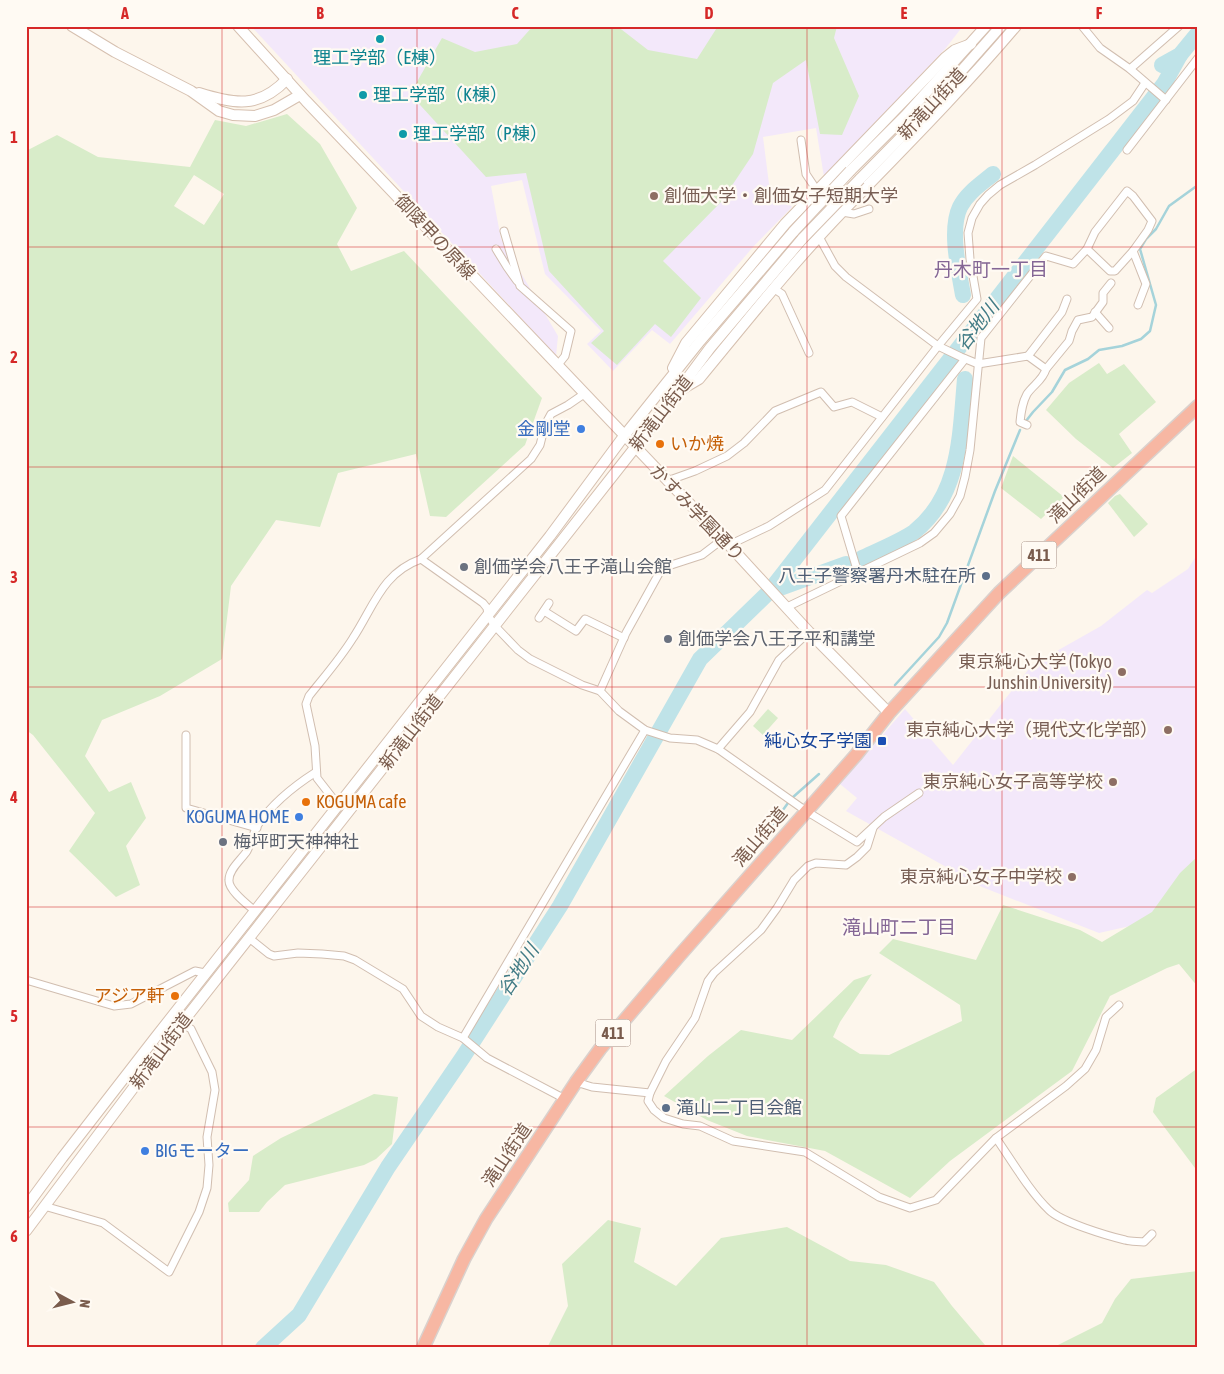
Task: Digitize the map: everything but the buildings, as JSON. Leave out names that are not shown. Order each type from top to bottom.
[{"type":"highway","name":"滝山街道","points":[[423,1348],[464,1259],[482,1225],[576,1082],[619,1025],[856,755],[889,713],[999,593],[1198,406]]},
{"type":"main road","points":[[72,26],[115,52],[191,91],[218,111],[233,115],[255,116],[274,110],[300,95]]},
{"type":"main road","name":"御陵甲の原線","points":[[238,26],[300,95],[635,447]]},
{"type":"main road","name":"新滝山街道","points":[[26,1207],[67,1151],[205,974],[550,536],[663,387],[794,231],[905,116],[986,26]]},
{"type":"main road","name":"新滝山街道","points":[[26,1231],[182,1023],[635,447],[710,348],[803,238],[918,120],[1001,26]]},
{"type":"main road","points":[[679,390],[699,379],[774,288],[820,236],[944,108],[1016,26]]},
{"type":"main road","points":[[663,387],[686,342],[794,214],[945,58],[955,50],[971,44]]},
{"type":"main road","points":[[191,91],[225,101],[256,100],[268,96],[286,79]]},
{"type":"main road","name":"かすみ学園通り","points":[[635,447],[785,606]]},
{"type":"main road","points":[[785,606],[889,713]]},
{"type":"main road","points":[[288,869],[297,876]]},
{"type":"street","points":[[1082,26],[1100,48],[1130,69],[1164,99]]},
{"type":"street","points":[[1130,69],[1180,26]]},
{"type":"street","points":[[1128,150],[1164,99],[1198,58]]},
{"type":"street","points":[[600,691],[624,638],[662,568],[702,555],[726,542],[769,526],[825,490],[940,347],[977,299],[970,259],[968,233],[972,218],[988,194],[1109,119],[1133,101],[1147,85]]},
{"type":"street","points":[[801,140],[806,174],[811,183],[842,212],[854,214],[869,209]]},
{"type":"street","points":[[1046,256],[1073,264],[1086,249],[1095,232],[1127,191],[1152,221],[1133,251],[1115,271],[1110,271],[1086,249]]},
{"type":"street","points":[[794,214],[820,236],[835,266],[846,277],[940,347],[978,364],[1028,356],[1062,312],[1067,298]]},
{"type":"street","points":[[504,231],[520,286]]},
{"type":"street","points":[[496,249],[520,286],[571,331],[565,356],[557,366]]},
{"type":"street","points":[[785,606],[920,543],[934,533],[950,514],[960,496],[966,477],[981,338],[1051,249]]},
{"type":"street","points":[[1133,251],[1146,284],[1138,305]]},
{"type":"street","points":[[1027,425],[1020,422],[1022,406],[1028,394],[1069,341],[1078,320],[1092,317],[1103,302],[1103,293],[1111,283]]},
{"type":"street","points":[[774,288],[782,294],[809,353]]},
{"type":"street","points":[[1095,312],[1109,328]]},
{"type":"street","points":[[796,325],[805,321]]},
{"type":"street","points":[[1028,356],[1046,369]]},
{"type":"street","points":[[858,572],[841,516],[963,358]]},
{"type":"street","points":[[667,481],[695,471],[727,456],[744,443],[775,411],[821,392],[834,407],[852,402],[882,417]]},
{"type":"street","points":[[338,805],[316,778],[317,760],[306,704],[309,696],[352,640],[380,590],[408,563],[421,559],[530,459],[540,445],[545,425],[551,414],[568,406],[584,394]]},
{"type":"street","points":[[421,559],[483,603],[494,625],[518,650],[530,659],[574,681],[600,691],[619,711],[646,731],[670,738],[697,740],[718,749],[806,811],[857,842],[884,817],[919,793]]},
{"type":"street","points":[[539,618],[549,603]]},
{"type":"street","points":[[544,611],[576,631],[585,619],[624,638]]},
{"type":"street","points":[[718,749],[750,712],[779,660],[809,632]]},
{"type":"street","points":[[465,1039],[646,731]]},
{"type":"street","points":[[186,736],[186,808],[257,828]]},
{"type":"street","points":[[255,911],[231,888],[228,880],[231,872],[247,851],[257,828],[273,807],[316,772]]},
{"type":"street","points":[[874,826],[867,847],[846,865],[816,863],[808,866],[794,880],[762,930],[714,973],[708,981],[695,1018],[666,1061],[650,1093],[648,1101],[654,1110],[664,1118],[683,1124],[700,1126],[733,1141],[805,1152],[879,1197],[910,1208],[936,1200],[996,1138],[1066,1086],[1085,1069],[1096,1050],[1106,1017],[1119,1005]]},
{"type":"street","points":[[249,938],[274,956],[298,953],[322,954],[344,956],[355,960],[402,989],[421,1016],[438,1027],[465,1039],[483,1056],[565,1099]]},
{"type":"street","points":[[26,980],[114,1006],[131,1004],[195,971],[205,974]]},
{"type":"street","points":[[44,1206],[103,1224],[169,1272],[199,1212],[207,1188],[209,1164],[208,1137],[215,1090],[212,1072],[190,1029],[182,1023]]},
{"type":"street","points":[[576,1082],[592,1087],[650,1093]]},
{"type":"street","points":[[996,1138],[1050,1212],[1126,1240],[1144,1242],[1152,1234]]},
{"type":"shaded area","name":"創価大学・創価女子短期大学","points":[[251,26],[963,26],[945,49],[824,177],[816,128],[763,137],[769,184],[792,207],[753,247],[670,344],[652,330],[613,371],[587,344],[601,331],[545,274],[522,180],[491,186],[501,239],[558,336],[556,356]]},
{"type":"shaded area","points":[[1198,553],[1198,853],[1175,904],[1161,919],[1099,933],[982,887],[846,811],[857,798],[840,784],[905,709],[953,765],[1032,665],[1101,626],[1147,590],[1152,593],[1188,569]]},
{"type":"green space","points":[[533,26],[617,26],[648,50],[697,59],[718,26],[837,26],[834,38],[859,96],[842,135],[820,134],[806,60],[773,83],[753,154],[721,202],[663,261],[701,298],[671,337],[655,324],[617,365],[591,343],[604,331],[549,271],[526,173],[486,177],[410,94],[442,38],[475,52],[517,44]]},
{"type":"green space","points":[[287,114],[320,144],[357,208],[337,244],[351,271],[404,251],[542,398],[525,445],[446,517],[430,516],[416,454],[338,473],[320,527],[276,520],[231,586],[222,659],[160,696],[102,720],[85,756],[109,792],[131,782],[146,818],[126,846],[140,885],[116,897],[69,851],[95,813],[33,735],[26,730],[26,151],[57,135],[98,157],[190,167],[215,120],[246,126]],"holes":[[[194,175],[224,194],[204,225],[174,206]]]},
{"type":"green space","points":[[1099,363],[1107,374],[1124,364],[1156,402],[1119,434],[1132,453],[1113,468],[1076,439],[1046,410],[1069,383]]},
{"type":"green space","points":[[1013,456],[1064,497],[1041,519],[1001,488]]},
{"type":"green space","points":[[1120,494],[1148,524],[1134,537],[1108,503]]},
{"type":"green space","points":[[768,709],[778,718],[763,735],[753,726]]},
{"type":"green space","points":[[1198,856],[1198,987],[1179,964],[1110,996],[1072,1071],[950,1161],[910,1198],[825,1151],[747,1136],[707,1120],[664,1096],[708,1056],[741,1030],[792,1040],[854,980],[872,974],[840,1022],[833,1037],[860,1054],[889,1055],[962,1021],[960,1005],[879,953],[893,939],[976,960],[1003,905],[1080,930],[1102,942],[1152,912],[1180,873]]},
{"type":"green space","points":[[1198,1068],[1198,1172],[1153,1112],[1156,1098]]},
{"type":"green space","points":[[374,1094],[398,1097],[392,1144],[376,1159],[364,1165],[285,1185],[259,1212],[229,1212],[228,1203],[249,1180],[253,1156],[281,1138]]},
{"type":"green space","points":[[608,1220],[641,1228],[634,1262],[676,1286],[721,1238],[787,1227],[850,1261],[886,1265],[934,1282],[986,1348],[547,1348],[568,1306],[562,1264]]},
{"type":"green space","points":[[1198,1271],[1198,1348],[1052,1348],[1102,1323],[1115,1299],[1131,1279]]},
{"type":"waterway","name":"谷地川","points":[[1162,65],[1180,55],[1198,33]]},
{"type":"waterway","name":"谷地川","points":[[263,1348],[299,1315],[388,1167],[463,1057],[560,906],[700,659],[769,592],[1164,84],[1180,55]]},
{"type":"waterway","name":"谷地川","points":[[963,295],[955,239],[957,216],[966,197],[993,174]]},
{"type":"waterway","points":[[1026,421],[1052,392],[1065,370],[1088,359],[1099,350],[1122,346],[1141,339],[1150,331],[1156,305],[1140,249],[1146,239],[1156,229],[1169,206],[1198,185]]},
{"type":"waterway","name":"谷地川","points":[[862,558],[914,532],[929,517],[941,500],[955,462],[962,420],[965,379]]},
{"type":"waterway","points":[[895,685],[939,637],[947,623],[995,491],[1020,430]]},
{"type":"waterway","name":"谷地川","points":[[769,592],[846,564]]},
{"type":"waterway","points":[[792,798],[819,774]]},
{"type":"waterway","points":[[763,845],[772,825],[788,803]]},
{"type":"place","name":"理工学部（E棟）","points":[[380,39]]},
{"type":"place","name":"理工学部（K棟）","points":[[363,95]]},
{"type":"place","name":"理工学部（P棟）","points":[[403,134]]},
{"type":"place","name":"創価大学・創価女子短期大学","points":[[654,196]]},
{"type":"place","name":"金剛堂","points":[[581,429]]},
{"type":"place","name":"いか焼","points":[[660,444]]},
{"type":"place","name":"創価学会八王子滝山会館","points":[[464,567]]},
{"type":"place","name":"八王子警察署丹木駐在所","points":[[986,576]]},
{"type":"place","name":"創価学会八王子平和講堂","points":[[668,639]]},
{"type":"place","name":"東京純心大学 (Tokyo Junshin University)","points":[[1122,672]]},
{"type":"place","name":"東京純心大学（現代文化学部）","points":[[1168,730]]},
{"type":"place","name":"純心女子学園","points":[[882,741]]},
{"type":"place","name":"東京純心女子高等学校","points":[[1113,782]]},
{"type":"place","name":"KOGUMA cafe","points":[[306,802]]},
{"type":"place","name":"KOGUMA HOME","points":[[299,817]]},
{"type":"place","name":"梅坪町天神神社","points":[[223,842]]},
{"type":"place","name":"東京純心女子中学校","points":[[1072,877]]},
{"type":"place","name":"アジア軒","points":[[175,996]]},
{"type":"place","name":"滝山二丁目会館","points":[[666,1108]]},
{"type":"place","name":"BIGモーター","points":[[145,1151]]},
{"type":"district","name":"丹木町一丁目","points":[[991,269]]},
{"type":"district","name":"滝山町二丁目","points":[[899,927]]}]
